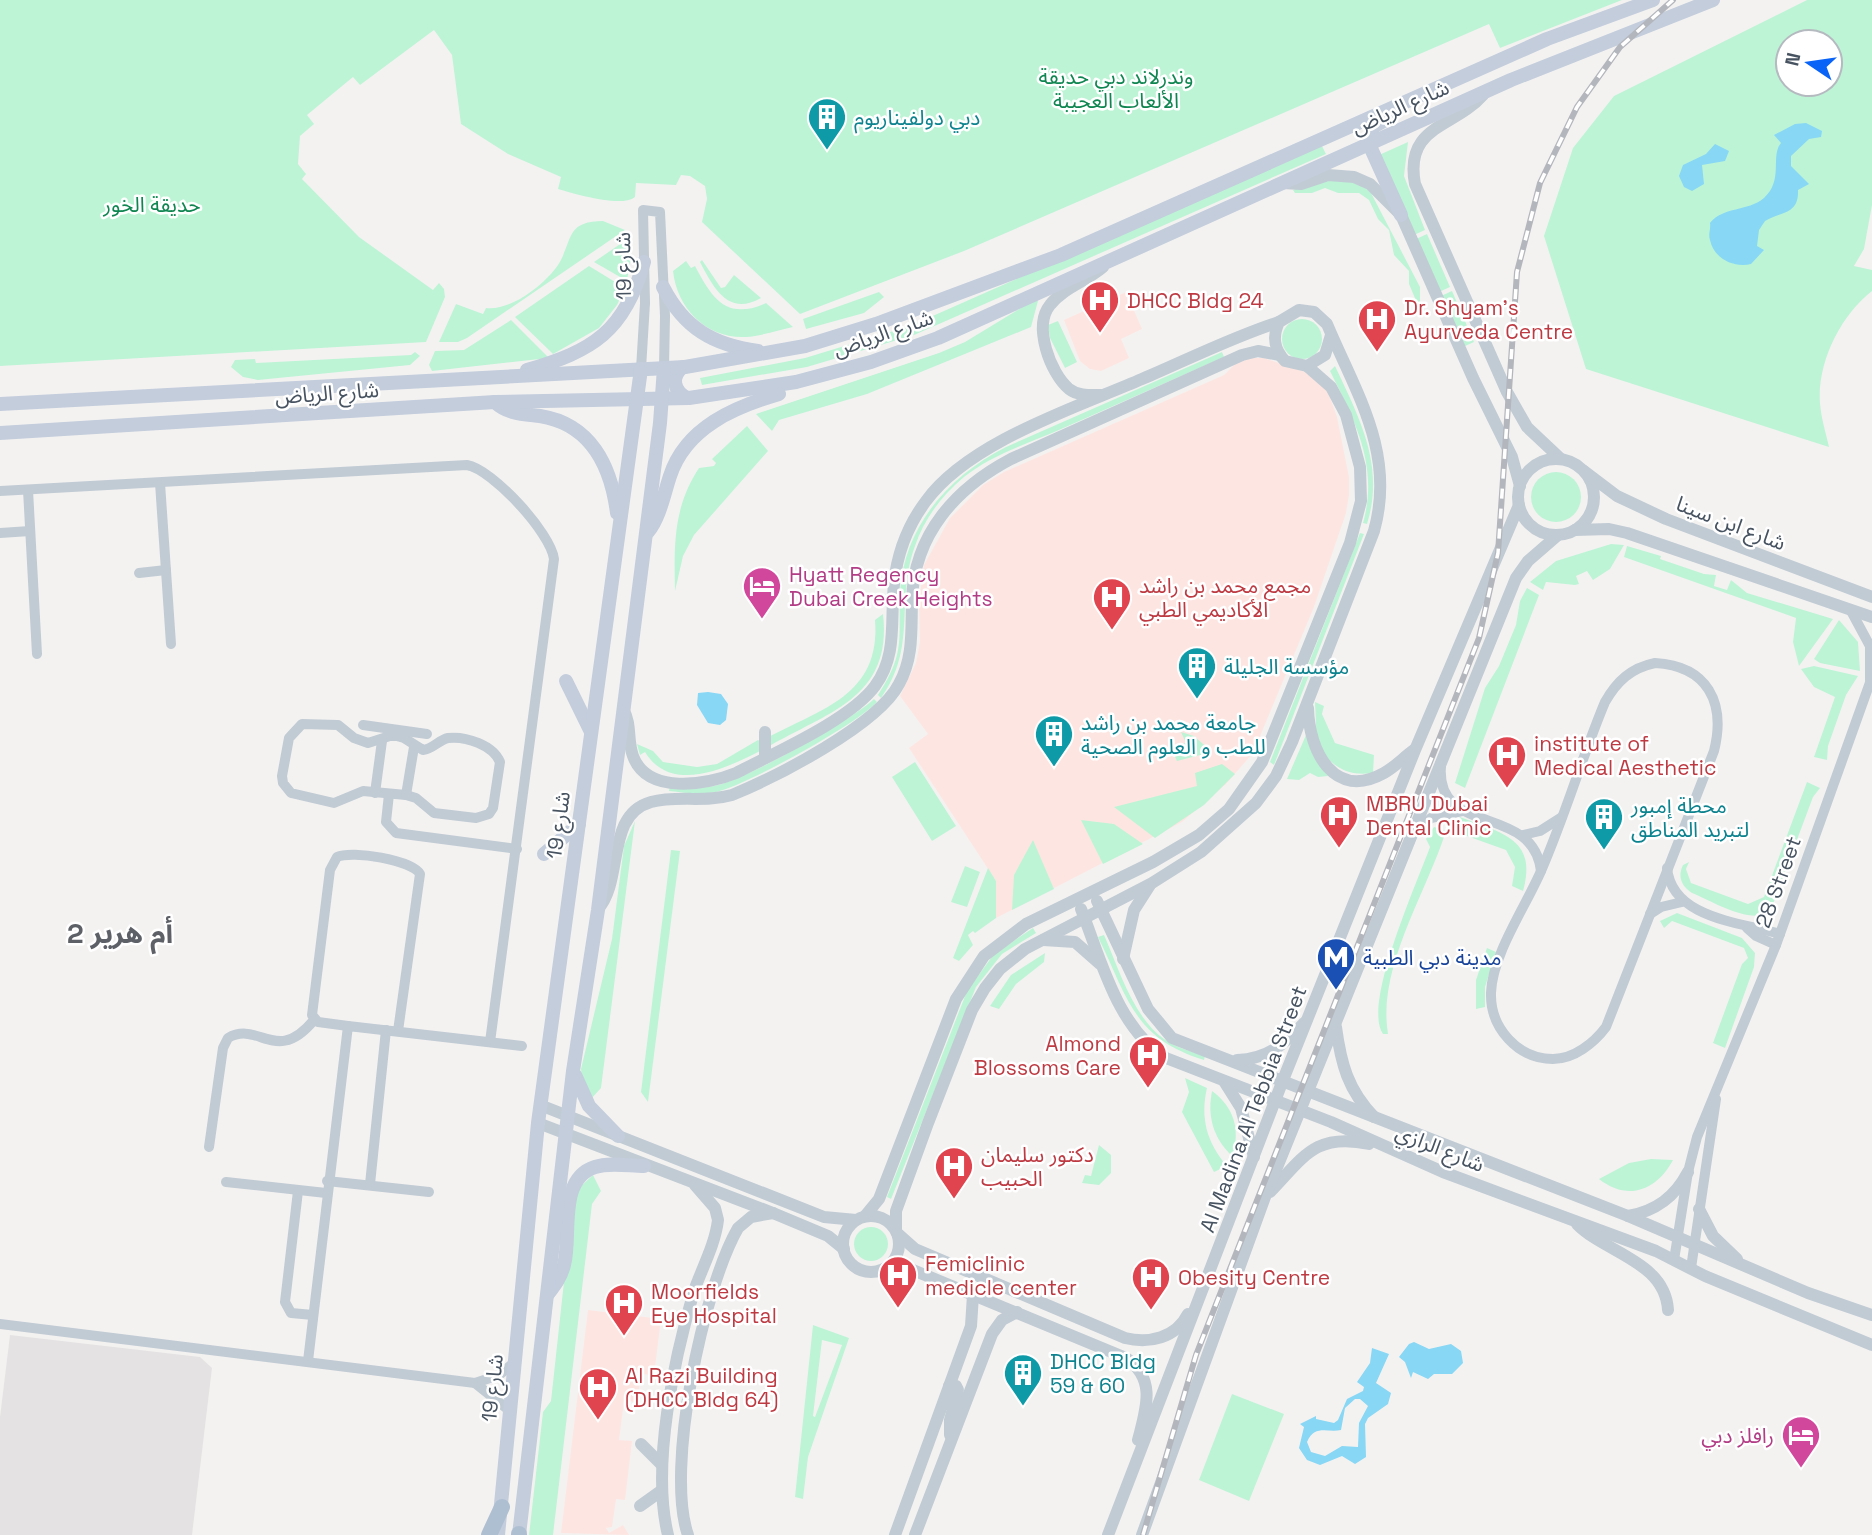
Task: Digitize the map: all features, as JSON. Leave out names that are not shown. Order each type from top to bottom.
[{"type":"main road","name":"شارع الرياض","points":[[0,404],[683,367],[770,353],[876,324],[1061,255],[1555,35],[1653,0]]},
{"type":"main road","name":"شارع الرياض","points":[[0,433],[495,402],[687,398],[796,382],[871,362],[937,338],[1114,256],[1486,91],[1713,0]]},
{"type":"main road","points":[[1401,215],[1369,144],[1371,130],[1377,124],[1423,101],[1463,76]]},
{"type":"main road","points":[[502,377],[571,356],[595,343],[624,313],[644,262]]},
{"type":"main road","points":[[663,287],[683,319],[704,336],[731,347],[770,353]]},
{"type":"main road","points":[[683,367],[676,374],[675,383],[677,391],[687,398]]},
{"type":"main road","name":"شارع 19","points":[[519,1535],[573,1071],[598,909],[643,534],[660,423],[664,368]]},
{"type":"main road","name":"شارع 19","points":[[498,1535],[540,1105],[641,369]]},
{"type":"main road","points":[[643,534],[652,526],[679,458],[699,433],[727,412],[784,392],[796,382]]},
{"type":"main road","points":[[495,402],[510,412],[562,422],[593,444],[613,486],[619,531]]},
{"type":"main road","points":[[635,417],[642,410],[652,411],[660,423]]},
{"type":"main road","points":[[566,681],[591,732]]},
{"type":"main road","points":[[544,854],[579,824]]},
{"type":"main road","points":[[573,1071],[589,1106],[618,1136]]},
{"type":"main road","points":[[547,1295],[564,1267],[570,1195],[578,1179],[592,1168],[601,1165],[644,1166]]},
{"type":"main road","points":[[489,1535],[502,1507]]},
{"type":"street","points":[[1282,183],[1301,184],[1328,175],[1354,177],[1370,184],[1401,215],[1473,378],[1512,457],[1520,486],[1519,505],[1522,515],[1537,530],[1558,535],[1575,530],[1590,513],[1594,492],[1584,471],[1561,459],[1527,426],[1507,393],[1415,184],[1414,158],[1421,142],[1433,129],[1471,106],[1486,91]]},
{"type":"street","name":"شارع 19","points":[[641,369],[643,210],[660,212],[664,368]]},
{"type":"street","points":[[1105,395],[1079,394],[1067,387],[1043,339],[1042,326],[1052,302],[1094,275],[1114,256]]},
{"type":"street","points":[[623,709],[628,719],[635,762],[659,780],[682,784],[719,780],[765,758],[860,702],[882,675],[892,646],[893,592],[899,557],[914,519],[940,484],[971,458],[1105,395],[1279,322],[1291,312],[1307,310],[1324,319],[1373,431],[1382,478],[1374,531],[1284,761],[1251,808],[1210,845],[1152,883],[1039,941],[1000,969],[972,1010],[898,1206],[898,1252],[887,1267]]},
{"type":"street","points":[[1279,322],[1274,339],[1280,355]]},
{"type":"street","points":[[1307,366],[1325,355],[1331,335]]},
{"type":"street","points":[[598,909],[607,896],[625,823],[641,806],[652,802],[710,800],[732,795],[855,729],[883,706],[906,669],[911,649],[914,587],[925,544],[942,513],[975,479],[1011,459],[1248,352],[1280,355],[1292,364],[1307,366],[1331,387],[1346,415],[1360,467],[1361,501],[1350,543],[1258,769],[1229,809],[1199,835],[1010,934],[972,970],[956,999],[879,1199],[845,1232],[844,1249],[848,1261],[859,1269],[872,1272],[887,1267],[908,1268],[1126,1358],[1139,1369],[1146,1384],[1148,1401],[1133,1457],[1133,1471]]},
{"type":"street","points":[[1520,486],[1524,476],[1540,462],[1561,459]]},
{"type":"street","points":[[0,491],[467,465],[488,474],[547,537],[554,559],[490,1042]]},
{"type":"street","name":"شارع ابن سينا","points":[[1584,471],[1616,496],[1666,519],[1872,597]]},
{"type":"street","points":[[160,483],[172,644]]},
{"type":"street","points":[[28,490],[37,654]]},
{"type":"street","name":"Al Madina Al Tebbia Street","points":[[1108,1535],[1275,1100],[1415,750],[1491,565],[1519,505]]},
{"type":"street","name":"شارع ابن سينا","points":[[1575,530],[1609,529],[1627,533],[1872,617]]},
{"type":"street","points":[[0,533],[30,531]]},
{"type":"street","name":"Al Madina Al Tebbia Street","points":[[1142,1535],[1265,1197],[1516,578],[1528,561],[1558,535]]},
{"type":"street","points":[[139,573],[166,570]]},
{"type":"street","points":[[1833,602],[1850,603],[1872,610]]},
{"type":"street","points":[[1848,607],[1870,646],[1871,679]]},
{"type":"street","points":[[1655,663],[1681,667],[1692,673],[1710,691],[1719,714],[1719,727],[1709,764],[1667,868],[1613,1013],[1597,1039],[1572,1056],[1557,1059],[1534,1056],[1517,1047],[1500,1028],[1491,996],[1497,965],[1541,872],[1602,710],[1614,687],[1643,666],[1655,663]]},
{"type":"street","name":"28 Street","points":[[1674,1260],[1688,1172],[1697,1137],[1776,945],[1871,679]]},
{"type":"street","points":[[1308,703],[1310,738],[1316,754],[1322,763],[1340,776],[1373,778],[1415,750]]},
{"type":"street","points":[[302,724],[335,724],[363,743],[382,741],[398,733],[414,747],[428,750],[448,738],[492,749],[500,762],[495,802],[489,814],[476,818],[440,815],[416,797],[406,795],[358,792],[338,803],[329,803],[291,793],[283,783],[289,738],[302,724]]},
{"type":"street","points":[[363,725],[398,733],[427,734]]},
{"type":"street","points":[[765,732],[765,758]]},
{"type":"street","points":[[375,793],[382,741]]},
{"type":"street","points":[[406,795],[414,747]]},
{"type":"street","points":[[1441,764],[1442,786],[1447,796],[1462,811],[1523,835],[1534,848],[1541,872]]},
{"type":"street","points":[[1251,808],[1265,781],[1258,769]]},
{"type":"street","points":[[388,794],[386,822],[396,833],[517,849]]},
{"type":"street","points":[[1414,833],[1431,818],[1462,811]]},
{"type":"street","points":[[1523,835],[1540,831],[1562,817]]},
{"type":"street","points":[[209,1147],[223,1048],[228,1038],[238,1035],[289,1042],[300,1037],[314,1020],[330,870],[337,857],[352,853],[408,864],[420,874],[398,1031]]},
{"type":"street","points":[[1667,868],[1670,885],[1682,902],[1747,928],[1780,934]]},
{"type":"street","points":[[1123,959],[1135,910],[1152,883]]},
{"type":"street","name":"شارع الرازي","points":[[1093,891],[1148,1009],[1172,1038],[1628,1216],[1694,1246],[1872,1315]]},
{"type":"street","name":"شارع الرازي","points":[[1078,899],[1132,1026],[1147,1045],[1166,1058],[1674,1260],[1872,1345]]},
{"type":"street","points":[[1650,915],[1661,907],[1682,902]]},
{"type":"street","points":[[1747,928],[1756,936],[1776,945]]},
{"type":"street","points":[[1039,941],[1059,939],[1075,942],[1086,949],[1107,972]]},
{"type":"street","points":[[1230,1061],[1258,1058],[1273,1052],[1309,1018]]},
{"type":"street","points":[[314,1020],[522,1046]]},
{"type":"street","points":[[1335,1025],[1345,1076],[1353,1093],[1377,1120]]},
{"type":"street","points":[[308,1362],[327,1181],[348,1026]]},
{"type":"street","points":[[369,1184],[386,1030]]},
{"type":"street","points":[[1224,1080],[1241,1108],[1254,1159]]},
{"type":"street","name":"28 Street","points":[[1690,1268],[1716,1095]]},
{"type":"street","points":[[540,1105],[824,1217],[883,1218],[915,1250],[1137,1341],[1157,1339],[1176,1329],[1200,1297]]},
{"type":"street","points":[[538,1123],[644,1166],[773,1213],[828,1236],[844,1249]]},
{"type":"street","points":[[1265,1197],[1299,1160],[1314,1148],[1346,1141],[1390,1149]]},
{"type":"street","points":[[1628,1216],[1646,1212],[1665,1201],[1688,1172]]},
{"type":"street","points":[[327,1181],[429,1192]]},
{"type":"street","points":[[226,1182],[326,1194]]},
{"type":"street","points":[[668,1535],[661,1491],[662,1465],[681,1341],[718,1220],[715,1208],[695,1185]]},
{"type":"street","points":[[298,1191],[285,1303],[290,1313],[313,1315]]},
{"type":"street","points":[[1699,1209],[1716,1240],[1735,1259],[1755,1270]]},
{"type":"street","points":[[688,1535],[682,1514],[680,1478],[688,1411],[704,1321],[730,1245],[743,1223],[751,1217],[773,1213]]},
{"type":"street","points":[[1572,1219],[1590,1236],[1642,1266],[1665,1295],[1668,1310]]},
{"type":"street","points":[[895,1535],[971,1326],[973,1295]]},
{"type":"street","points":[[915,1535],[992,1334],[1002,1320],[1017,1312]]},
{"type":"street","points":[[0,1324],[475,1383],[499,1375],[515,1362]]},
{"type":"street","points":[[681,1341],[691,1348],[683,1401],[688,1411]]},
{"type":"street","points":[[475,1383],[510,1411]]},
{"type":"street","points":[[949,1386],[956,1385],[958,1390],[949,1424],[952,1438]]},
{"type":"street","points":[[641,1444],[662,1465]]},
{"type":"street","points":[[640,1506],[661,1491]]},
{"type":"shaded area","name":"DHCC Bldg 24","points":[[1126,292],[1142,329],[1121,339],[1129,358],[1101,371],[1090,369],[1080,361],[1064,320]]},
{"type":"shaded area","name":"مجمع محمد بن راشد الأكاديمي الطبي","points":[[1250,358],[1264,358],[1305,372],[1327,389],[1337,417],[1349,477],[1346,513],[1314,607],[1253,753],[1226,784],[1182,822],[996,918],[996,881],[909,748],[928,734],[900,696],[916,663],[920,642],[919,602],[924,565],[950,518],[983,485],[1004,472],[1224,375],[1234,365]]},
{"type":"shaded area","name":"Al Razi Building (DHCC Bldg 64)","points":[[588,1310],[661,1319],[654,1375],[641,1374],[637,1402],[624,1401],[619,1440],[632,1441],[625,1500],[616,1499],[612,1527],[606,1528],[609,1533],[623,1525],[629,1535],[561,1533]]},
{"type":"shaded area","points":[[10,1335],[200,1357],[212,1368],[192,1535],[0,1535],[0,1417]]},
{"type":"green space","name":"حديقة الخور","points":[[0,0],[1622,0],[1500,48],[1489,24],[964,251],[800,314],[702,222],[707,199],[705,186],[690,176],[681,175],[676,185],[636,183],[635,197],[629,200],[609,201],[586,197],[558,189],[561,177],[508,154],[461,124],[452,55],[434,30],[360,85],[353,77],[307,115],[314,124],[300,136],[298,164],[306,174],[302,179],[359,237],[433,290],[439,283],[444,289],[445,297],[426,342],[0,366]]},
{"type":"green space","points":[[1807,0],[1872,0],[1872,205],[1864,249],[1854,266],[1872,270],[1872,291],[1841,326],[1822,372],[1820,403],[1829,447],[1586,369],[1544,236],[1573,148],[1614,96]]},
{"type":"green space","points":[[1408,142],[1404,176],[1425,230],[1414,235],[1379,155]]},
{"type":"green space","points":[[1321,144],[1326,154],[914,335],[807,367],[702,385],[700,378],[805,358],[910,326]]},
{"type":"green space","points":[[1321,179],[1360,183],[1371,193],[1420,287],[1420,310],[1409,284],[1409,271],[1394,255],[1389,230],[1378,219],[1369,200],[1359,193],[1338,193],[1325,188],[1312,193],[1295,193],[1293,190]]},
{"type":"green space","points":[[603,221],[625,230],[467,338],[458,342],[439,342],[456,304],[483,314],[486,308],[496,308],[516,301],[552,273],[576,229],[582,224]]},
{"type":"green space","points":[[1427,234],[1450,287],[1439,292],[1416,239]]},
{"type":"green space","points":[[629,238],[631,255],[627,281],[594,262]]},
{"type":"green space","points":[[702,260],[721,288],[725,287],[734,275],[761,298],[749,303],[731,302],[710,281],[700,262]]},
{"type":"green space","points":[[686,261],[691,268],[695,266],[714,297],[730,308],[752,308],[766,303],[793,327],[746,337],[718,333],[706,327],[687,309],[676,285],[673,271]]},
{"type":"green space","points":[[589,266],[625,288],[617,305],[599,328],[553,354],[515,317]]},
{"type":"green space","points":[[1452,291],[1474,342],[1463,347],[1441,296]]},
{"type":"green space","points":[[879,292],[884,297],[864,313],[806,329],[803,319]]},
{"type":"green space","points":[[1034,300],[1038,301],[1031,327],[867,394],[779,420],[772,431],[756,414],[939,353],[965,342]]},
{"type":"green space","points":[[1302,319],[1316,325],[1322,339],[1316,353],[1302,359],[1288,353],[1282,339],[1288,325]]},
{"type":"green space","points":[[511,320],[549,358],[432,371],[429,365],[435,351],[464,350]]},
{"type":"green space","points":[[1058,321],[1077,362],[1065,368],[1050,338],[1048,325]]},
{"type":"green space","points":[[415,352],[420,356],[410,365],[258,380],[243,377],[231,367],[235,360],[255,359],[256,363],[411,355]]},
{"type":"green space","points":[[1222,352],[1224,357],[997,456],[964,477],[948,492],[929,517],[915,546],[906,585],[903,642],[899,660],[881,698],[878,695],[897,656],[900,592],[903,568],[910,546],[920,525],[948,488],[985,459],[1006,447]]},
{"type":"green space","points":[[1335,366],[1361,424],[1371,462],[1372,503],[1367,524],[1363,523],[1368,482],[1366,463],[1356,426],[1330,371]]},
{"type":"green space","points":[[747,426],[768,451],[694,535],[683,556],[675,591],[677,527],[690,483],[699,468],[714,466],[716,463],[712,459]]},
{"type":"green space","points":[[1556,472],[1574,479],[1581,497],[1574,515],[1556,522],[1538,515],[1531,497],[1538,479]]},
{"type":"green space","points":[[1360,533],[1364,534],[1274,765],[1270,762]]},
{"type":"green space","points":[[1611,544],[1624,545],[1610,569],[1593,580],[1587,571],[1576,576],[1579,584],[1575,585],[1546,582],[1543,590],[1530,582],[1556,561]]},
{"type":"green space","points":[[1627,546],[1661,556],[1660,559],[1704,574],[1716,575],[1714,586],[1727,590],[1731,580],[1747,593],[1833,619],[1799,666],[1793,642],[1796,618],[1624,557]]},
{"type":"green space","points":[[1527,588],[1539,595],[1465,788],[1455,783],[1485,688],[1499,666],[1516,625],[1520,601]]},
{"type":"green space","points":[[883,614],[883,643],[877,666],[866,684],[851,700],[768,747],[767,738],[826,708],[843,697],[857,683],[868,666],[874,646],[875,620]]},
{"type":"green space","points":[[1839,620],[1858,642],[1860,671],[1820,663],[1814,659]]},
{"type":"green space","points":[[1814,666],[1858,676],[1846,695],[1828,746],[1827,760],[1814,757],[1835,697],[1814,687],[1801,669]]},
{"type":"green space","points":[[874,699],[877,702],[849,724],[780,764],[737,785],[710,793],[669,791],[670,786],[700,787],[733,780],[823,734]]},
{"type":"green space","points":[[1315,702],[1324,706],[1322,714],[1335,743],[1374,755],[1373,773],[1355,773],[1341,769],[1317,748]]},
{"type":"green space","points":[[1181,732],[1194,736],[1212,752],[1177,761],[1170,746],[1186,743]]},
{"type":"green space","points":[[1306,735],[1313,755],[1328,776],[1318,777],[1310,773],[1299,780],[1287,779]]},
{"type":"green space","points":[[758,740],[761,742],[760,751],[747,758],[716,770],[684,775],[669,772],[656,765],[645,752],[640,755],[637,744],[653,751],[663,762],[697,767],[717,764]]},
{"type":"green space","points":[[915,762],[956,826],[932,841],[892,777]]},
{"type":"green space","points":[[1222,764],[1235,774],[1204,805],[1155,838],[1114,807],[1197,786],[1195,773]]},
{"type":"green space","points":[[1807,782],[1820,788],[1813,797],[1770,912],[1752,916],[1742,914],[1686,888],[1680,874],[1683,865],[1689,862],[1686,869],[1691,883],[1748,904],[1764,897]]},
{"type":"green space","points":[[1460,817],[1502,833],[1520,849],[1525,859],[1526,873],[1523,891],[1512,886],[1515,867],[1506,850],[1450,830]]},
{"type":"green space","points":[[1081,820],[1114,824],[1143,844],[1103,864]]},
{"type":"green space","points":[[635,821],[601,1088],[590,1100],[582,1081],[581,1069],[612,939],[624,846]]},
{"type":"green space","points":[[1434,827],[1446,831],[1396,957],[1387,1009],[1388,1034],[1383,1034],[1378,1019],[1385,972],[1430,847],[1426,839]]},
{"type":"green space","points":[[1033,840],[1054,889],[1012,910],[1014,875]]},
{"type":"green space","points":[[671,850],[680,851],[648,1102],[641,1092]]},
{"type":"green space","points":[[965,866],[980,872],[967,907],[951,902]]},
{"type":"green space","points":[[988,868],[996,881],[996,918],[968,935],[973,945],[959,961],[953,958]]},
{"type":"green space","points":[[1677,913],[1742,938],[1755,953],[1754,967],[1725,1048],[1713,1043],[1742,964],[1748,958],[1744,948],[1672,921],[1664,928],[1660,921]]},
{"type":"green space","points":[[1033,928],[1036,933],[1002,954],[976,987],[891,1199],[887,1197],[967,991],[994,954]]},
{"type":"green space","points":[[1104,935],[1135,1005],[1153,1030],[1179,1047],[1205,1056],[1204,1060],[1180,1051],[1147,1027],[1126,997],[1098,937]]},
{"type":"green space","points":[[1487,948],[1496,952],[1485,987],[1485,1007],[1476,1009],[1476,980]]},
{"type":"green space","points":[[1045,953],[1044,962],[1016,984],[999,1009],[990,1006],[1011,975]]},
{"type":"green space","points":[[1185,1078],[1207,1088],[1204,1110],[1207,1130],[1214,1148],[1227,1166],[1214,1172],[1182,1112],[1189,1092]]},
{"type":"green space","points":[[1212,1091],[1226,1104],[1234,1120],[1236,1137],[1232,1156],[1220,1142],[1213,1126],[1210,1109]]},
{"type":"green space","points":[[1099,1145],[1111,1155],[1111,1173],[1099,1185],[1082,1183],[1085,1175],[1091,1176]]},
{"type":"green space","points":[[1651,1159],[1673,1160],[1659,1179],[1641,1189],[1621,1190],[1599,1179],[1629,1163]]},
{"type":"green space","points":[[593,1175],[601,1191],[592,1204],[553,1535],[529,1535],[543,1412],[551,1401],[572,1208],[579,1188]]},
{"type":"green space","points":[[871,1227],[883,1232],[888,1244],[883,1256],[871,1261],[859,1256],[854,1244],[859,1232]]},
{"type":"green space","points":[[813,1325],[849,1338],[808,1457],[803,1499],[795,1497]],"holes":[[[822,1340],[842,1345],[815,1417]]]},
{"type":"green space","points":[[1232,1394],[1284,1414],[1249,1501],[1199,1480]]},
{"type":"water","points":[[1806,123],[1822,131],[1821,137],[1809,139],[1791,156],[1791,166],[1809,184],[1798,190],[1796,204],[1792,208],[1765,221],[1759,230],[1757,246],[1764,250],[1751,264],[1738,265],[1726,261],[1712,247],[1709,238],[1710,223],[1722,214],[1764,198],[1774,184],[1778,148],[1781,143],[1774,135],[1795,124]]},
{"type":"water","points":[[1715,144],[1729,151],[1725,161],[1702,165],[1704,184],[1692,191],[1684,187],[1679,176],[1683,165],[1706,154]]},
{"type":"water","points":[[698,693],[721,694],[728,704],[726,720],[720,725],[708,723],[697,705]]},
{"type":"water","points":[[1414,1342],[1429,1349],[1451,1344],[1461,1351],[1463,1363],[1452,1374],[1434,1374],[1428,1379],[1413,1372],[1411,1378],[1405,1362],[1399,1357],[1409,1344]]},
{"type":"water","points":[[1372,1348],[1389,1354],[1376,1383],[1391,1393],[1388,1404],[1368,1418],[1365,1424],[1366,1457],[1355,1464],[1342,1456],[1320,1465],[1307,1460],[1299,1448],[1304,1427],[1300,1424],[1316,1416],[1316,1419],[1334,1423],[1338,1420],[1347,1399],[1363,1391],[1364,1387],[1357,1382],[1370,1363]],"holes":[[[1355,1399],[1360,1399],[1368,1406],[1359,1423],[1358,1447],[1342,1446],[1325,1456],[1311,1452],[1307,1442],[1310,1436],[1318,1431],[1341,1430],[1345,1408]]]},
{"type":"railway","points":[[1143,1535],[1196,1355],[1479,638],[1498,553],[1517,272],[1540,183],[1577,107],[1620,47],[1673,0]]},
{"type":"place","name":"دبي دولفيناريوم","points":[[827,151]]},
{"type":"place","name":"DHCC Bldg 24","points":[[1100,334]]},
{"type":"place","name":"Dr. Shyam’s Ayurveda Centre","points":[[1377,353]]},
{"type":"place","name":"Hyatt Regency Dubai Creek Heights","points":[[762,620]]},
{"type":"place","name":"مجمع محمد بن راشد الأكاديمي الطبي","points":[[1112,631]]},
{"type":"place","name":"مؤسسة الجليلة","points":[[1197,700]]},
{"type":"place","name":"جامعة محمد بن راشد للطب و العلوم الصحية","points":[[1054,768]]},
{"type":"place","name":"institute of Medical Aesthetic","points":[[1507,789]]},
{"type":"place","name":"MBRU Dubai Dental Clinic","points":[[1339,849]]},
{"type":"place","name":"محطة إمبور لتبريد المناطق","points":[[1604,851]]},
{"type":"place","name":"مدينة دبي الطبية","points":[[1336,991]]},
{"type":"place","name":"Almond Blossoms Care","points":[[1148,1089]]},
{"type":"place","name":"دكتور سليمان الحبيب","points":[[954,1200]]},
{"type":"place","name":"Femiclinic medicle center","points":[[898,1309]]},
{"type":"place","name":"Obesity Centre","points":[[1151,1311]]},
{"type":"place","name":"Moorfields Eye Hospital","points":[[624,1337]]},
{"type":"place","name":"DHCC Bldg 59 & 60","points":[[1023,1407]]},
{"type":"place","name":"Al Razi Building (DHCC Bldg 64)","points":[[598,1421]]},
{"type":"place","name":"رافلز دبي","points":[[1801,1469]]},
{"type":"district","name":"أم هرير 2","points":[[120,933]]},
{"type":"park label","name":"وندرلاند دبي حديقة الألعاب العجيبة","points":[[1116,88]]}]
